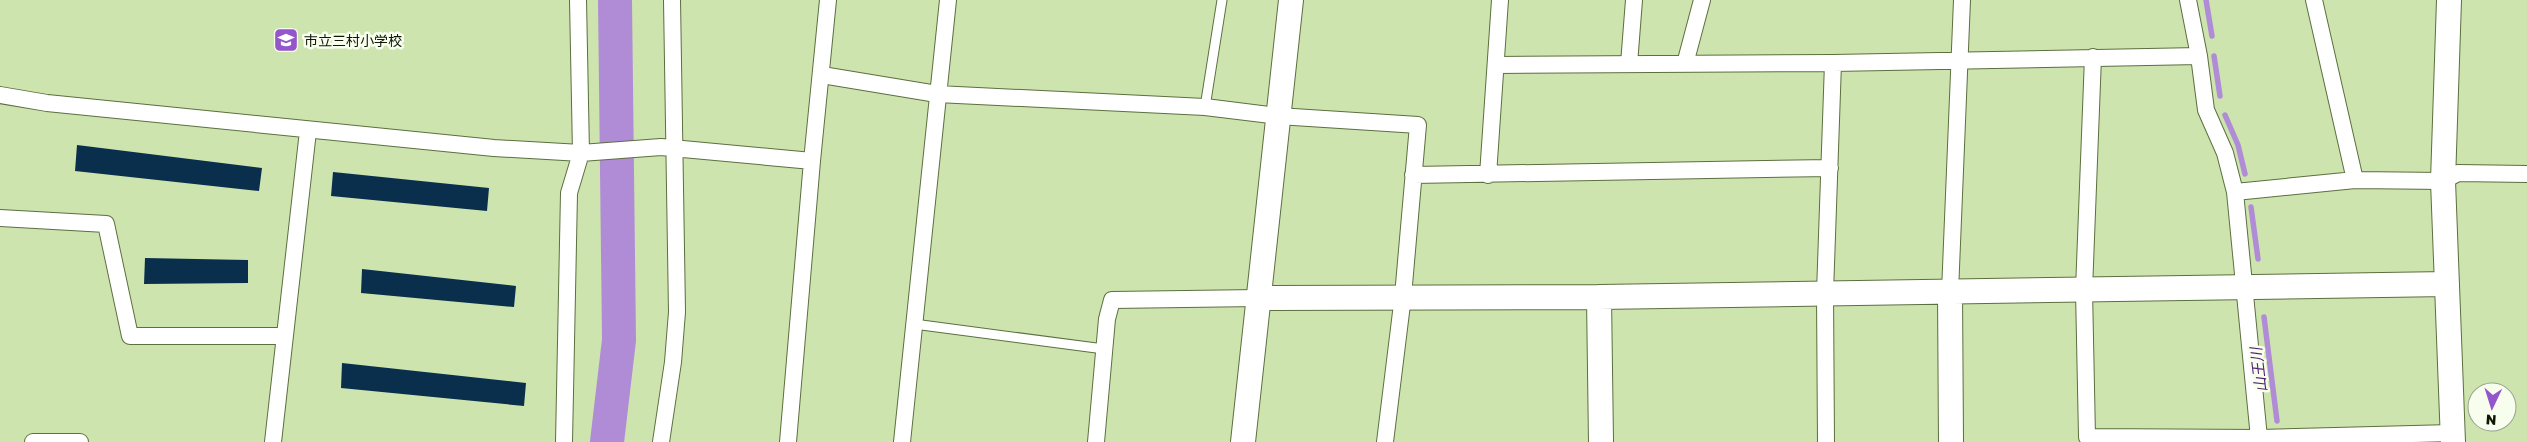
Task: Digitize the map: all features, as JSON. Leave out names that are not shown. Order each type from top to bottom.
[{"type":"street","points":[[564,442],[569,193],[581,153],[578,0]]},
{"type":"street","points":[[661,442],[673,362],[677,312],[672,0]]},
{"type":"street","points":[[788,442],[828,0]]},
{"type":"street","points":[[902,442],[948,0]]},
{"type":"street","points":[[1244,442],[1291,0]]},
{"type":"street","points":[[1488,175],[1500,0]]},
{"type":"street","points":[[1629,64],[1634,0]]},
{"type":"street","points":[[1685,64],[1702,0]]},
{"type":"street","points":[[1950,442],[1950,292],[1962,0]]},
{"type":"street","points":[[2188,0],[2199,56],[2206,110],[2225,153],[2235,192],[2263,438]]},
{"type":"street","points":[[2314,0],[2355,180]]},
{"type":"street","points":[[2093,57],[2084,290],[2087,437],[2452,437],[2443,181],[2449,0]]},
{"type":"street","points":[[1496,65],[1832,63],[2199,56]]},
{"type":"street","points":[[1826,442],[1825,293],[1832,63]]},
{"type":"street","points":[[822,75],[937,94],[1205,106],[1278,116],[1418,126],[1403,296],[1385,442]]},
{"type":"street","points":[[0,95],[56,104],[494,148],[581,153],[675,148],[812,161]]},
{"type":"street","points":[[273,442],[308,130]]},
{"type":"street","points":[[1413,175],[1830,168]]},
{"type":"street","points":[[2235,192],[2355,180],[2443,181],[2458,173],[2527,174]]},
{"type":"street","points":[[0,218],[106,224],[130,336],[285,336]]},
{"type":"street","points":[[1096,442],[1107,319],[1112,300],[1403,296],[1599,297],[2447,284]]},
{"type":"street","points":[[1599,297],[1601,442]]},
{"type":"street","points":[[33,442],[80,442]]},
{"type":"lane","points":[[1205,106],[1222,0]]},
{"type":"lane","points":[[914,324],[1104,349]]},
{"type":"shaded area","points":[[606,340],[632,342],[620,442],[594,442]]},
{"type":"building","points":[[77,145],[262,168],[259,191],[75,171]]},
{"type":"building","points":[[333,172],[489,188],[487,211],[331,196]]},
{"type":"building","points":[[145,258],[248,260],[248,283],[144,284]]},
{"type":"building","points":[[362,269],[516,286],[514,307],[361,293]]},
{"type":"building","points":[[342,363],[526,383],[524,406],[341,388]]},
{"type":"waterway","points":[[607,442],[619,340],[615,0]]},
{"type":"waterway","name":"山王川","points":[[2206,0],[2212,36]]},
{"type":"waterway","name":"山王川","points":[[2214,56],[2220,96]]},
{"type":"waterway","name":"山王川","points":[[2225,115],[2238,145],[2245,174]]},
{"type":"waterway","name":"山王川","points":[[2251,207],[2258,259]]},
{"type":"waterway","name":"山王川","points":[[2264,317],[2277,421]]},
{"type":"place","name":"市立三村小学校","points":[[286,40]]}]
